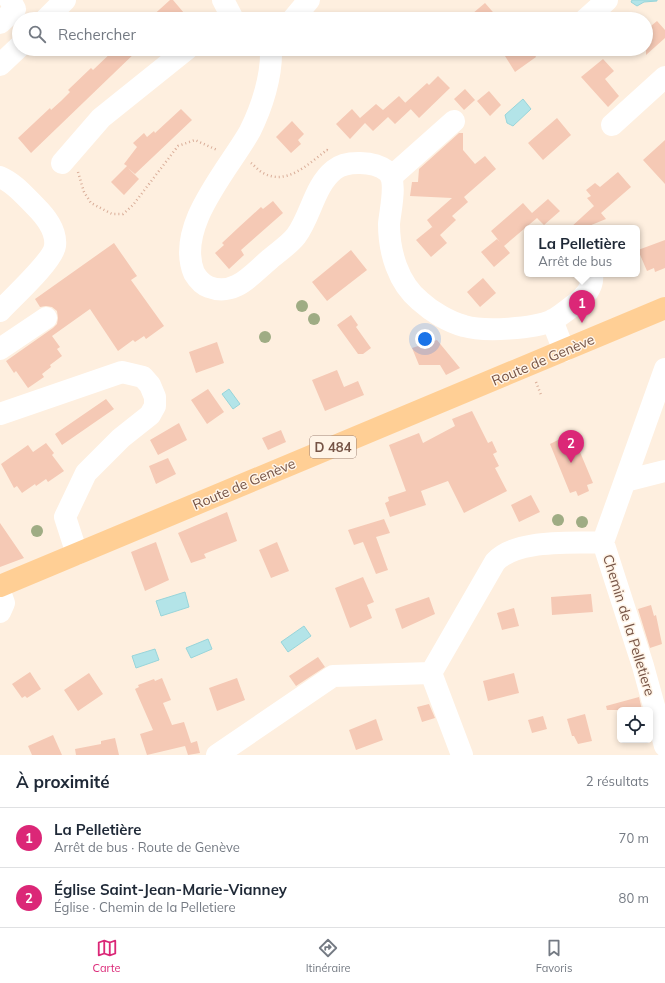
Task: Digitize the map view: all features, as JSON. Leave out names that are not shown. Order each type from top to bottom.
[{"type":"main road","name":"Route de Genève","points":[[0,586],[665,308]]},
{"type":"street","points":[[0,23],[15,9],[10,0]]},
{"type":"street","points":[[53,12],[65,0]]},
{"type":"street","points":[[223,0],[229,12]]},
{"type":"street","points":[[299,12],[309,0]]},
{"type":"street","points":[[594,12],[607,0]]},
{"type":"street","points":[[0,65],[12,54]]},
{"type":"street","points":[[67,158],[101,118],[178,56]]},
{"type":"street","points":[[271,56],[270,67],[260,107],[250,131],[198,216],[193,229],[190,248],[191,262],[195,276],[206,286],[219,290],[232,289],[244,282],[294,238],[306,221],[324,181],[335,169],[350,163],[370,164],[386,170],[392,177],[393,194],[390,224],[393,257],[406,284],[419,301],[434,311],[465,326],[487,329],[525,326],[552,320],[580,300],[590,288],[592,277]]},
{"type":"street","points":[[612,125],[665,76]]},
{"type":"street","points":[[392,177],[454,121]]},
{"type":"street","points":[[0,177],[9,181],[45,215],[54,234],[55,245],[52,254],[43,265],[0,310]]},
{"type":"street","points":[[0,349],[46,318]]},
{"type":"street","points":[[552,320],[564,351]]},
{"type":"street","name":"Chemin de la Pelletiere","points":[[665,369],[603,542],[643,666],[665,746]]},
{"type":"street","points":[[0,414],[122,372],[143,377],[150,385],[154,397],[154,406],[150,415],[121,438],[86,473],[67,511],[65,517],[77,554]]},
{"type":"street","points":[[625,481],[665,471]]},
{"type":"street","points":[[431,673],[495,562],[501,556],[526,546],[603,542]]},
{"type":"street","points":[[0,592],[4,604],[0,612]]},
{"type":"street","points":[[217,755],[333,676],[431,673]]},
{"type":"street","points":[[431,673],[462,755]]},
{"type":"path","points":[[67,158],[84,192],[91,202],[112,214],[123,214],[133,205],[178,146],[189,140],[194,140],[233,157],[244,158],[262,173],[274,178],[293,175],[326,150],[339,154],[350,163]]},
{"type":"path","points":[[535,377],[541,395]]},
{"type":"water","points":[[632,0],[657,1],[644,2],[637,6],[631,2]]},
{"type":"water","points":[[523,99],[531,109],[513,126],[507,123],[505,115]]},
{"type":"water","points":[[229,389],[240,404],[233,409],[222,394]]},
{"type":"water","points":[[185,592],[189,607],[161,616],[156,601]]},
{"type":"water","points":[[304,626],[311,636],[288,652],[281,642]]},
{"type":"water","points":[[208,639],[212,649],[191,658],[186,648]]},
{"type":"water","points":[[155,649],[159,660],[136,668],[132,656]]},
{"type":"building","points":[[170,0],[173,0],[183,12],[157,12]]},
{"type":"building","points":[[485,3],[493,12],[474,12]]},
{"type":"building","points":[[657,21],[665,30],[665,38],[653,49],[653,24]]},
{"type":"building","points":[[108,56],[132,56],[31,153],[18,138],[50,108],[51,110],[61,101],[70,92],[68,90],[91,68],[93,70]]},
{"type":"building","points":[[505,56],[536,56],[536,57],[515,72]]},
{"type":"building","points":[[603,59],[614,71],[605,79],[619,96],[608,107],[581,77]]},
{"type":"building","points":[[438,76],[450,88],[419,118],[405,103],[427,83],[429,85]]},
{"type":"building","points":[[465,89],[475,100],[464,110],[454,99]]},
{"type":"building","points":[[489,91],[501,105],[490,116],[477,101]]},
{"type":"building","points":[[399,96],[411,109],[395,124],[388,117],[373,131],[365,123],[350,139],[336,124],[352,109],[360,118],[376,104],[383,110]]},
{"type":"building","points":[[181,109],[192,120],[135,174],[128,168],[139,179],[124,195],[111,182],[127,166],[124,164],[137,147],[133,143],[144,133],[147,137],[154,131],[155,133]]},
{"type":"building","points":[[557,118],[571,135],[543,160],[528,143]]},
{"type":"building","points":[[292,121],[304,134],[298,140],[301,144],[291,153],[276,137]]},
{"type":"building","points":[[459,133],[463,133],[463,150],[475,164],[485,156],[496,169],[464,197],[468,202],[452,216],[456,220],[440,235],[447,243],[431,257],[416,240],[432,227],[433,228],[427,220],[452,198],[410,196],[412,182],[418,182],[419,169]]},
{"type":"building","points":[[665,140],[665,184],[643,160]]},
{"type":"building","points":[[618,172],[631,187],[601,213],[606,219],[591,225],[573,225],[594,206],[587,198],[591,196],[586,190],[595,183],[600,187]]},
{"type":"building","points":[[548,199],[560,211],[544,225],[537,218],[529,225],[524,225],[524,229],[504,246],[510,253],[494,267],[481,252],[497,239],[500,242],[491,231],[523,203],[532,213]]},
{"type":"building","points":[[273,201],[283,213],[241,250],[244,255],[229,269],[215,253],[224,245],[222,243],[261,207],[263,209]]},
{"type":"building","points":[[665,240],[665,268],[655,272],[654,268],[647,271],[640,255],[640,249]]},
{"type":"building","points":[[114,243],[137,276],[131,280],[164,326],[146,339],[144,336],[135,342],[133,340],[118,351],[90,309],[52,336],[60,347],[57,349],[62,356],[50,365],[51,367],[42,374],[44,377],[28,388],[16,371],[14,373],[6,361],[53,328],[57,324],[58,318],[57,311],[52,307],[40,307],[35,299]]},
{"type":"building","points":[[351,250],[367,270],[327,301],[312,282]]},
{"type":"building","points":[[483,278],[496,293],[480,307],[467,292]]},
{"type":"building","points":[[351,315],[358,325],[356,327],[371,348],[363,354],[358,354],[337,325]]},
{"type":"building","points":[[437,340],[460,368],[446,375],[440,365],[419,365],[412,348]]},
{"type":"building","points":[[217,342],[224,363],[196,373],[189,352]]},
{"type":"building","points":[[337,370],[344,387],[358,381],[364,395],[325,411],[312,380]]},
{"type":"building","points":[[208,389],[224,412],[207,424],[191,400]]},
{"type":"building","points":[[106,399],[114,409],[62,445],[55,434]]},
{"type":"building","points":[[472,411],[488,443],[492,441],[497,452],[493,454],[499,466],[495,468],[507,491],[464,513],[448,481],[421,491],[426,505],[390,517],[385,503],[389,501],[388,497],[406,491],[389,445],[419,433],[423,443],[455,426],[452,419]]},
{"type":"building","points":[[179,423],[187,440],[158,455],[150,440]]},
{"type":"building","points":[[281,430],[286,442],[268,450],[262,438]]},
{"type":"building","points":[[572,433],[593,483],[587,485],[589,491],[578,496],[576,491],[570,493],[550,444]]},
{"type":"building","points":[[46,443],[54,453],[52,455],[64,471],[48,482],[46,479],[36,486],[35,484],[22,493],[17,486],[14,488],[1,464],[28,445],[33,452]]},
{"type":"building","points":[[168,458],[176,474],[156,484],[149,466]]},
{"type":"building","points":[[531,495],[540,512],[519,522],[511,505]]},
{"type":"building","points":[[227,512],[237,541],[204,554],[206,558],[191,563],[178,533]]},
{"type":"building","points":[[384,519],[390,533],[376,537],[388,570],[376,574],[363,542],[354,545],[348,530]]},
{"type":"building","points":[[0,523],[24,558],[0,567]]},
{"type":"building","points":[[156,542],[169,580],[145,591],[131,552]]},
{"type":"building","points":[[277,542],[289,571],[271,578],[259,550]]},
{"type":"building","points":[[363,577],[374,602],[367,605],[372,618],[350,628],[335,588]]},
{"type":"building","points":[[591,594],[593,612],[552,615],[551,597]]},
{"type":"building","points":[[429,597],[435,614],[402,629],[395,609]]},
{"type":"building","points":[[651,605],[654,616],[656,615],[662,644],[650,648],[638,609]]},
{"type":"building","points":[[514,608],[519,626],[502,630],[497,613]]},
{"type":"building","points":[[318,657],[325,667],[296,686],[289,676]]},
{"type":"building","points":[[30,672],[41,689],[27,698],[25,696],[22,698],[12,684]]},
{"type":"building","points":[[89,673],[103,694],[78,711],[64,690]]},
{"type":"building","points":[[514,673],[519,693],[488,701],[483,681]]},
{"type":"building","points":[[162,678],[171,700],[163,703],[172,725],[184,722],[191,743],[197,741],[200,753],[188,755],[185,746],[147,755],[140,734],[153,730],[135,689],[139,687],[138,685],[154,679],[155,681]]},
{"type":"building","points":[[237,678],[245,700],[217,711],[209,688]]},
{"type":"building","points":[[639,697],[641,707],[617,707],[617,710],[607,710],[606,706]]},
{"type":"building","points":[[429,704],[435,718],[422,722],[417,707]]},
{"type":"building","points":[[585,714],[592,741],[578,744],[574,736],[572,736],[567,719]]},
{"type":"building","points":[[543,716],[547,729],[532,733],[528,720]]},
{"type":"building","points":[[376,719],[383,740],[356,750],[349,730]]},
{"type":"building","points":[[53,735],[62,755],[32,755],[28,746]]},
{"type":"building","points":[[115,738],[119,755],[76,755],[75,749],[101,744],[101,741]]},
{"type":"place","name":"La Pelletière","points":[[582,323]]},
{"type":"place","name":"Église Saint-Jean-Marie-Vianney","points":[[571,463]]}]
